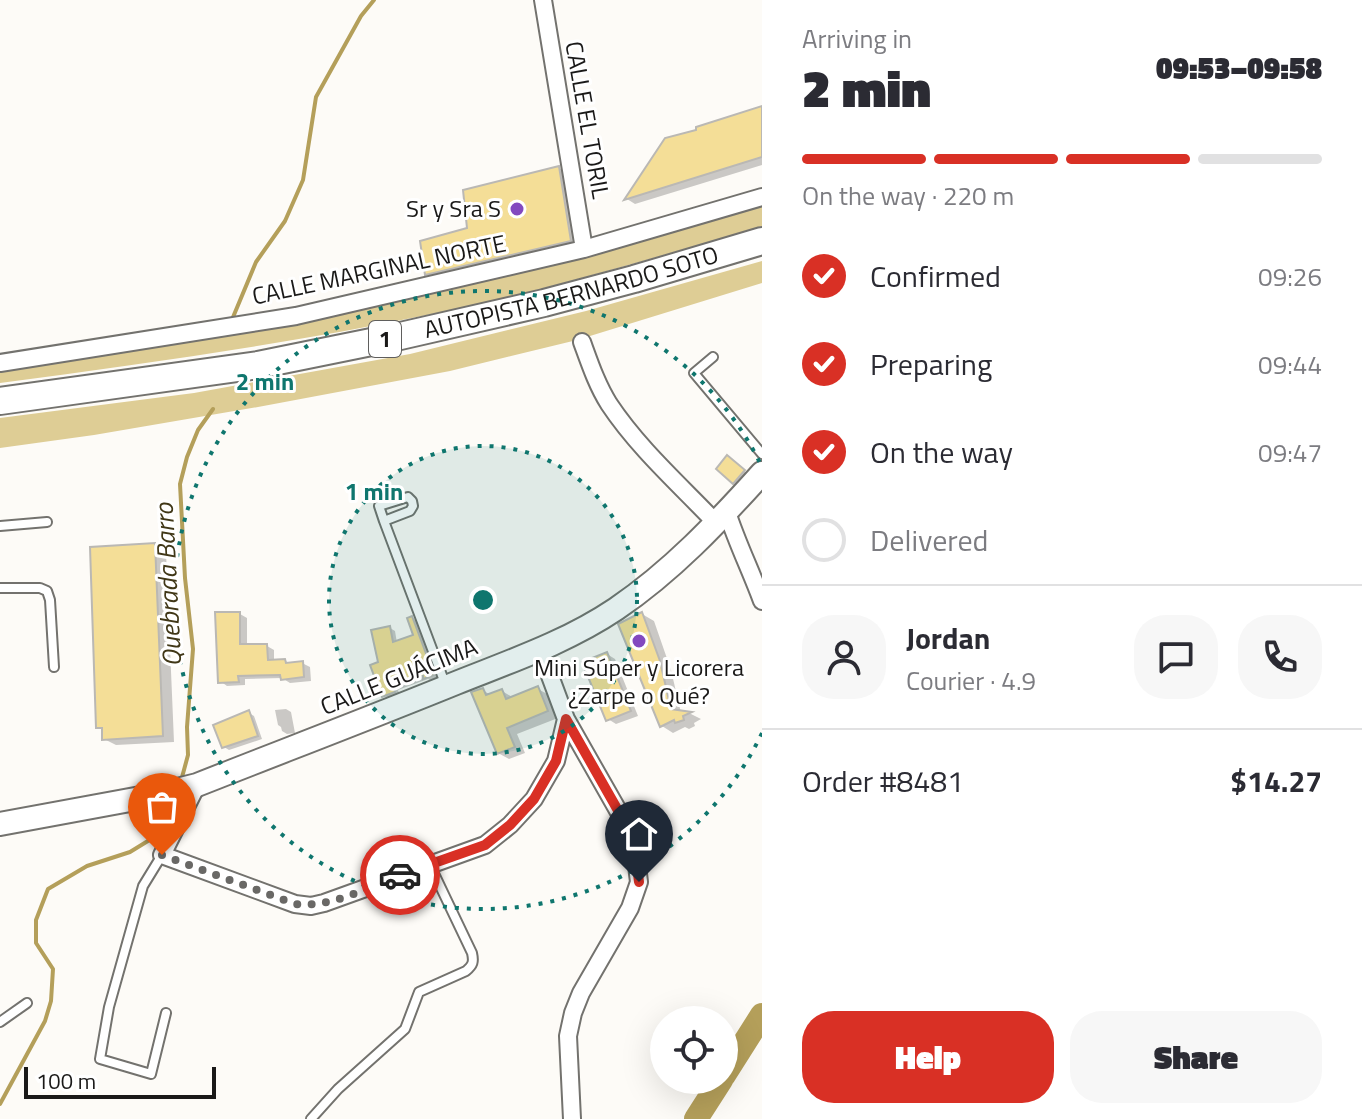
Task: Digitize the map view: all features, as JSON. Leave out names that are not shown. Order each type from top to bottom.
[{"type":"highway","name":"AUTOPISTA BERNARDO SOTO","points":[[0,401],[258,365],[396,337],[619,283],[762,241]]},
{"type":"main road","name":"CALLE GUÁCIMA","points":[[0,824],[192,786],[447,687],[580,631],[659,578],[726,514],[762,473]]},
{"type":"street","name":"CALLE EL TORIL","points":[[543,0],[584,249]]},
{"type":"street","name":"CALLE MARGINAL NORTE","points":[[0,363],[296,316],[584,249],[762,197]]},
{"type":"street","points":[[582,342],[594,377],[608,403],[641,446],[726,514],[746,544],[749,564],[762,601]]},
{"type":"street","points":[[540,649],[566,719],[624,821],[635,849],[639,882],[630,908],[581,993],[573,1013],[568,1036],[572,1119]]},
{"type":"street","points":[[192,786],[162,855],[295,904],[311,906],[485,845],[510,825],[534,799],[556,761],[566,719]]},
{"type":"lane","points":[[713,357],[694,373],[762,454]]},
{"type":"lane","points":[[384,521],[447,687]]},
{"type":"lane","points":[[0,526],[47,522]]},
{"type":"lane","points":[[0,588],[40,588],[47,591],[54,667]]},
{"type":"lane","points":[[162,855],[143,886],[109,1007],[100,1059],[151,1074],[166,1013]]},
{"type":"lane","points":[[311,1119],[338,1089],[405,1029],[419,992],[472,966],[472,953],[430,865]]},
{"type":"lane","points":[[0,1022],[27,1003]]},
{"type":"shaded area","points":[[762,206],[762,226],[596,274],[469,306],[268,344],[0,383],[0,369],[588,254]]},
{"type":"shaded area","points":[[762,261],[762,283],[577,340],[450,371],[258,407],[0,448],[0,418],[194,393],[410,354],[586,311]]},
{"type":"building","points":[[762,106],[762,157],[624,200],[665,138]]},
{"type":"building","name":"Sr y Sra S","points":[[559,166],[571,241],[425,275],[420,241],[467,228],[463,190]]},
{"type":"building","points":[[727,455],[745,470],[733,484],[716,469]]},
{"type":"building","points":[[155,543],[163,736],[102,740],[102,728],[96,728],[90,547]]},
{"type":"building","points":[[215,612],[240,612],[240,644],[267,644],[268,660],[285,659],[286,663],[303,661],[304,677],[281,680],[280,675],[238,676],[239,682],[218,683]]},
{"type":"building","points":[[642,612],[660,661],[671,709],[692,712],[683,716],[684,720],[675,723],[674,720],[660,727],[618,624]]},
{"type":"building","points":[[412,616],[434,675],[394,687],[395,692],[382,697],[370,665],[378,662],[371,630],[390,626],[393,642],[413,635],[407,618]]},
{"type":"building","points":[[607,652],[631,711],[606,721],[582,662]]},
{"type":"building","points":[[538,686],[548,711],[507,728],[515,747],[497,754],[471,692],[483,688],[486,695],[502,689],[506,699]]},
{"type":"building","points":[[249,710],[258,736],[222,748],[213,725]]},
{"type":"waterway","name":"Quebrada Barro","points":[[231,322],[256,262],[285,221],[303,180],[316,97],[361,16],[374,0]]},
{"type":"waterway","name":"Quebrada Barro","points":[[181,781],[188,755],[193,649],[180,484],[198,430],[213,409]]},
{"type":"waterway","name":"Quebrada Barro","points":[[0,1104],[45,1021],[51,1001],[53,969],[36,943],[36,920],[48,889],[87,866],[130,852],[156,836],[173,801]]},
{"type":"waterway","points":[[738,1053],[762,1015]]},
{"type":"waterway","points":[[696,1119],[712,1094]]},
{"type":"way so far","points":[[162,855],[295,904],[311,906],[400,875]]},
{"type":"place","name":"Sr y Sra S","points":[[517,209]]},
{"type":"place","name":"Mini Súper y Licorera ¿Zarpe o Qué?","points":[[639,641]]},
{"type":"route","points":[[400,875],[485,845],[510,825],[534,799],[556,761],[566,719],[624,821],[635,849],[639,882]]}]
